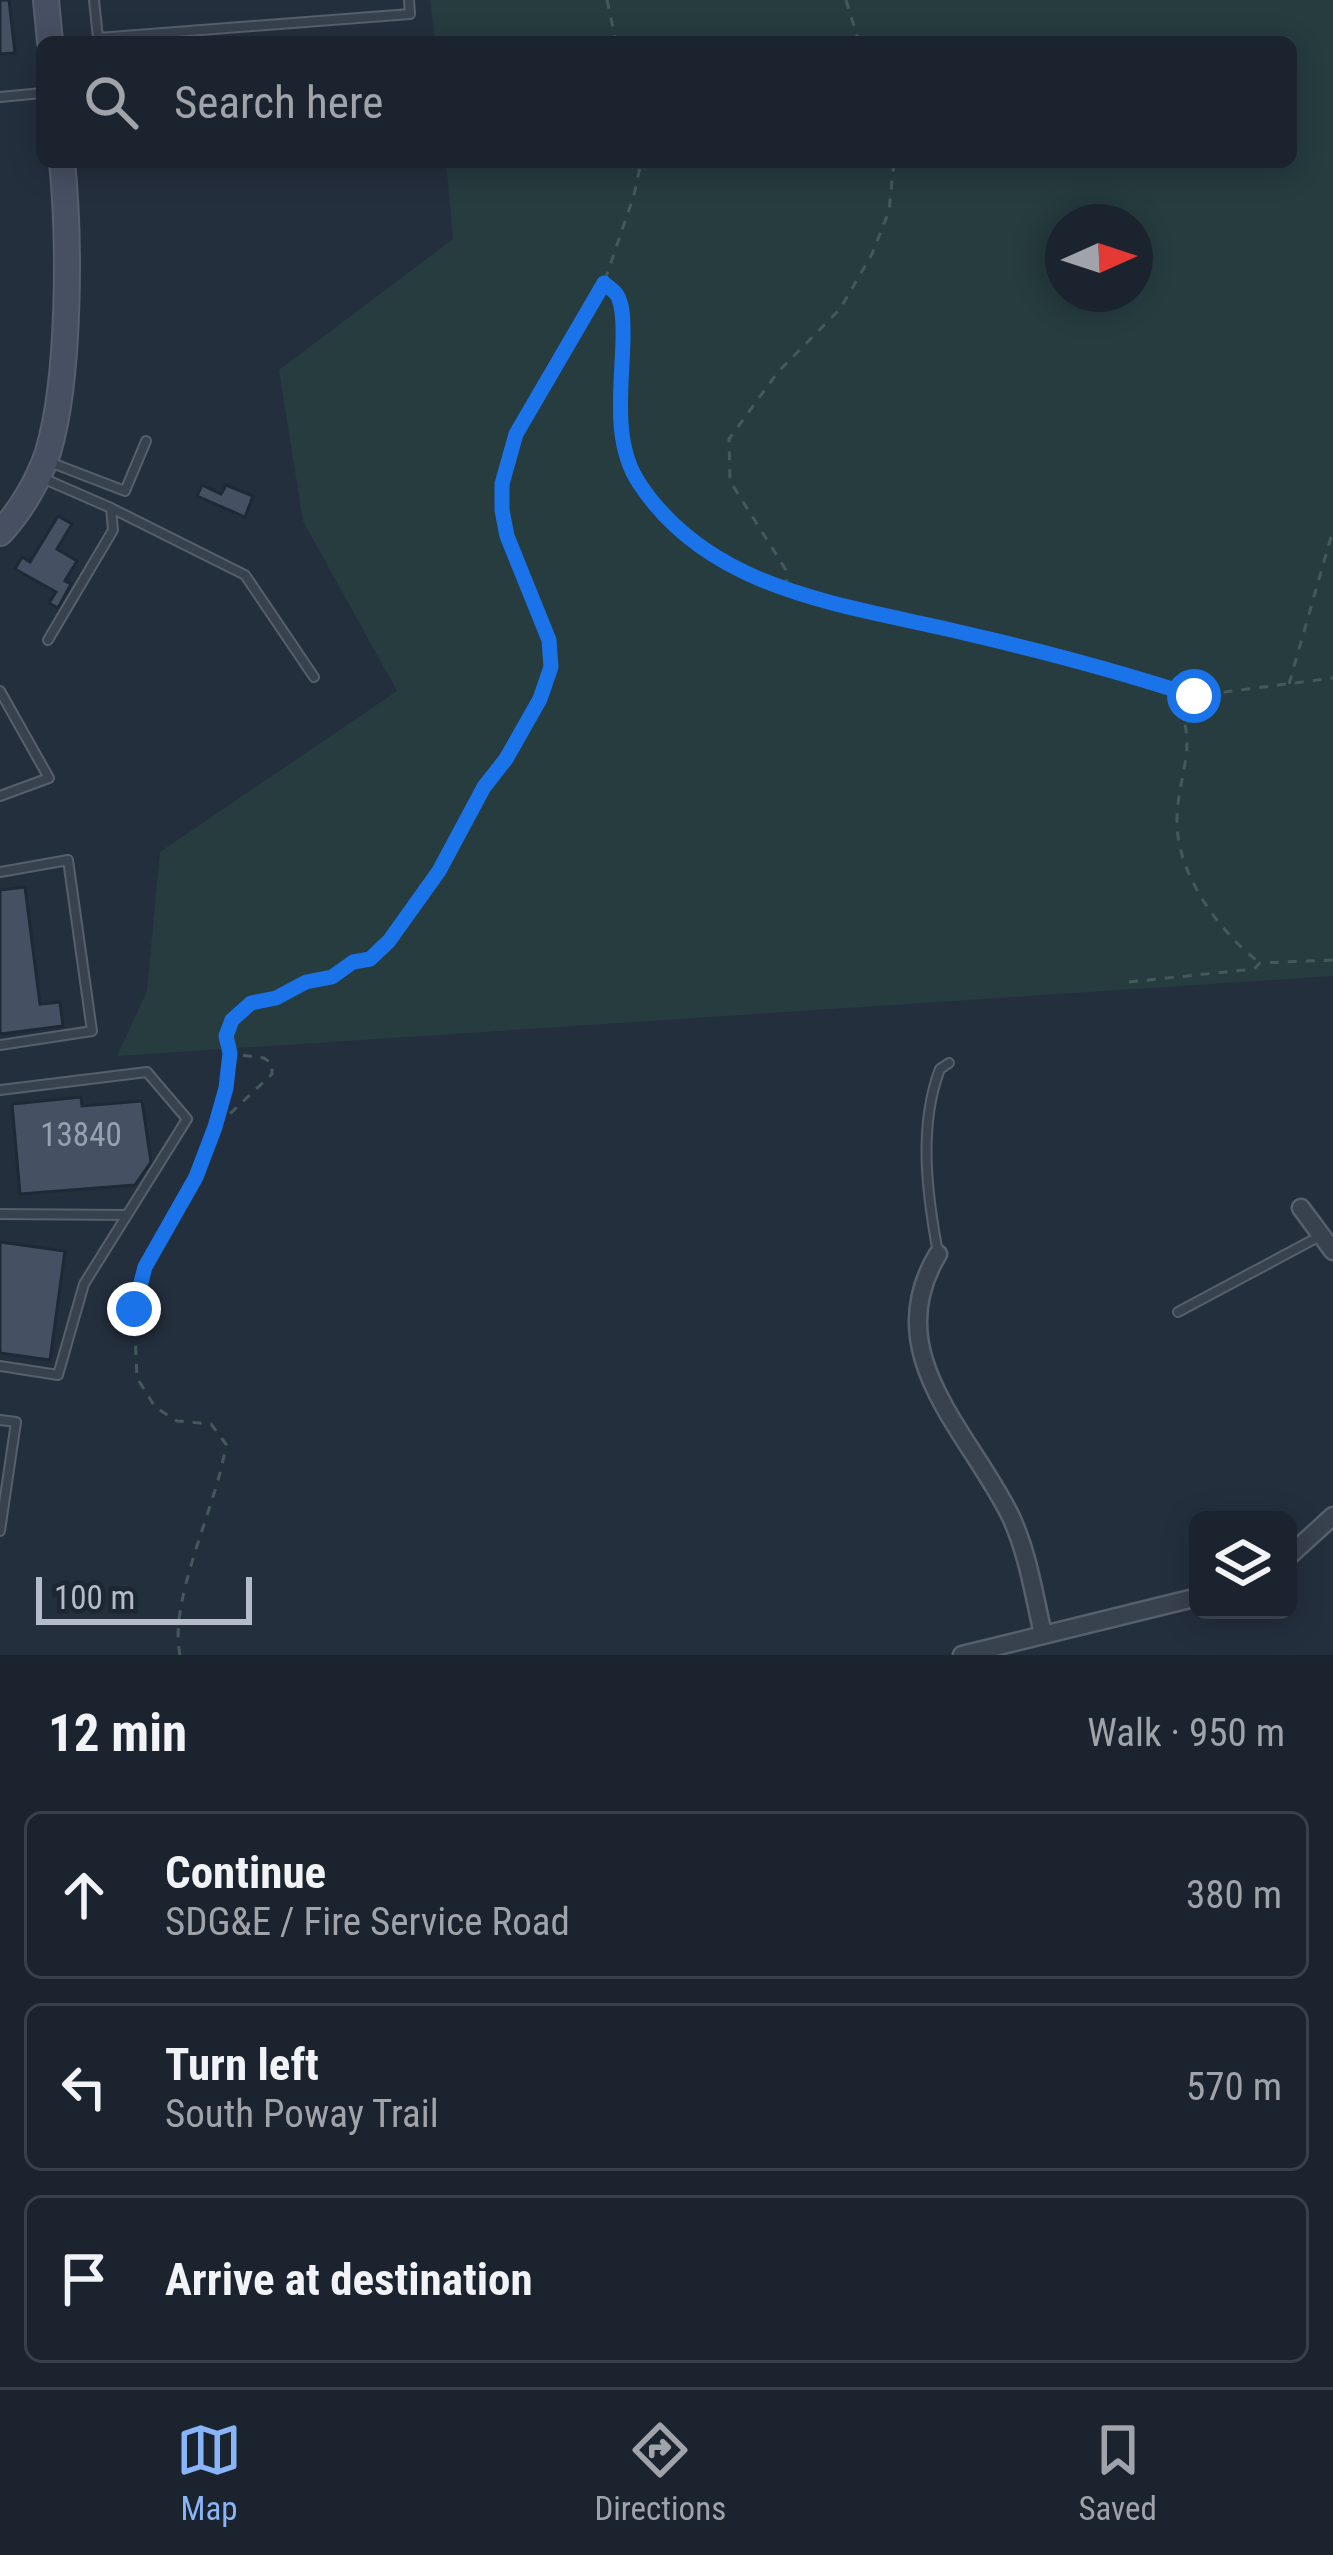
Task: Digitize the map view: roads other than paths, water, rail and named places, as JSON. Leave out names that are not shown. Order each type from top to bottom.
[{"type":"street","points":[[46,0],[49,36]]},
{"type":"street","points":[[0,532],[42,468],[59,401],[65,292],[62,168]]},
{"type":"street","points":[[1301,1208],[1327,1243]]},
{"type":"street","points":[[938,1254],[920,1301],[923,1363],[934,1390],[1015,1526],[1043,1634]]},
{"type":"street","points":[[1297,1549],[1333,1516]]},
{"type":"street","points":[[962,1655],[1189,1599]]},
{"type":"lane","points":[[94,0],[98,36]]},
{"type":"lane","points":[[124,36],[410,14],[409,0]]},
{"type":"lane","points":[[0,97],[36,93]]},
{"type":"lane","points":[[42,468],[125,491],[146,441]]},
{"type":"lane","points":[[42,468],[245,574],[314,677]]},
{"type":"lane","points":[[48,640],[113,530],[111,508]]},
{"type":"lane","points":[[0,692],[49,778],[0,796]]},
{"type":"lane","points":[[0,872],[68,860],[92,1031],[0,1045]]},
{"type":"lane","points":[[938,1254],[931,1215],[928,1117],[940,1069],[949,1063]]},
{"type":"lane","points":[[0,1090],[147,1072],[187,1119],[85,1284],[58,1375],[0,1366]]},
{"type":"lane","points":[[0,1214],[129,1215]]},
{"type":"lane","points":[[1178,1312],[1327,1243]]},
{"type":"lane","points":[[0,1420],[16,1422],[0,1531]]}]
